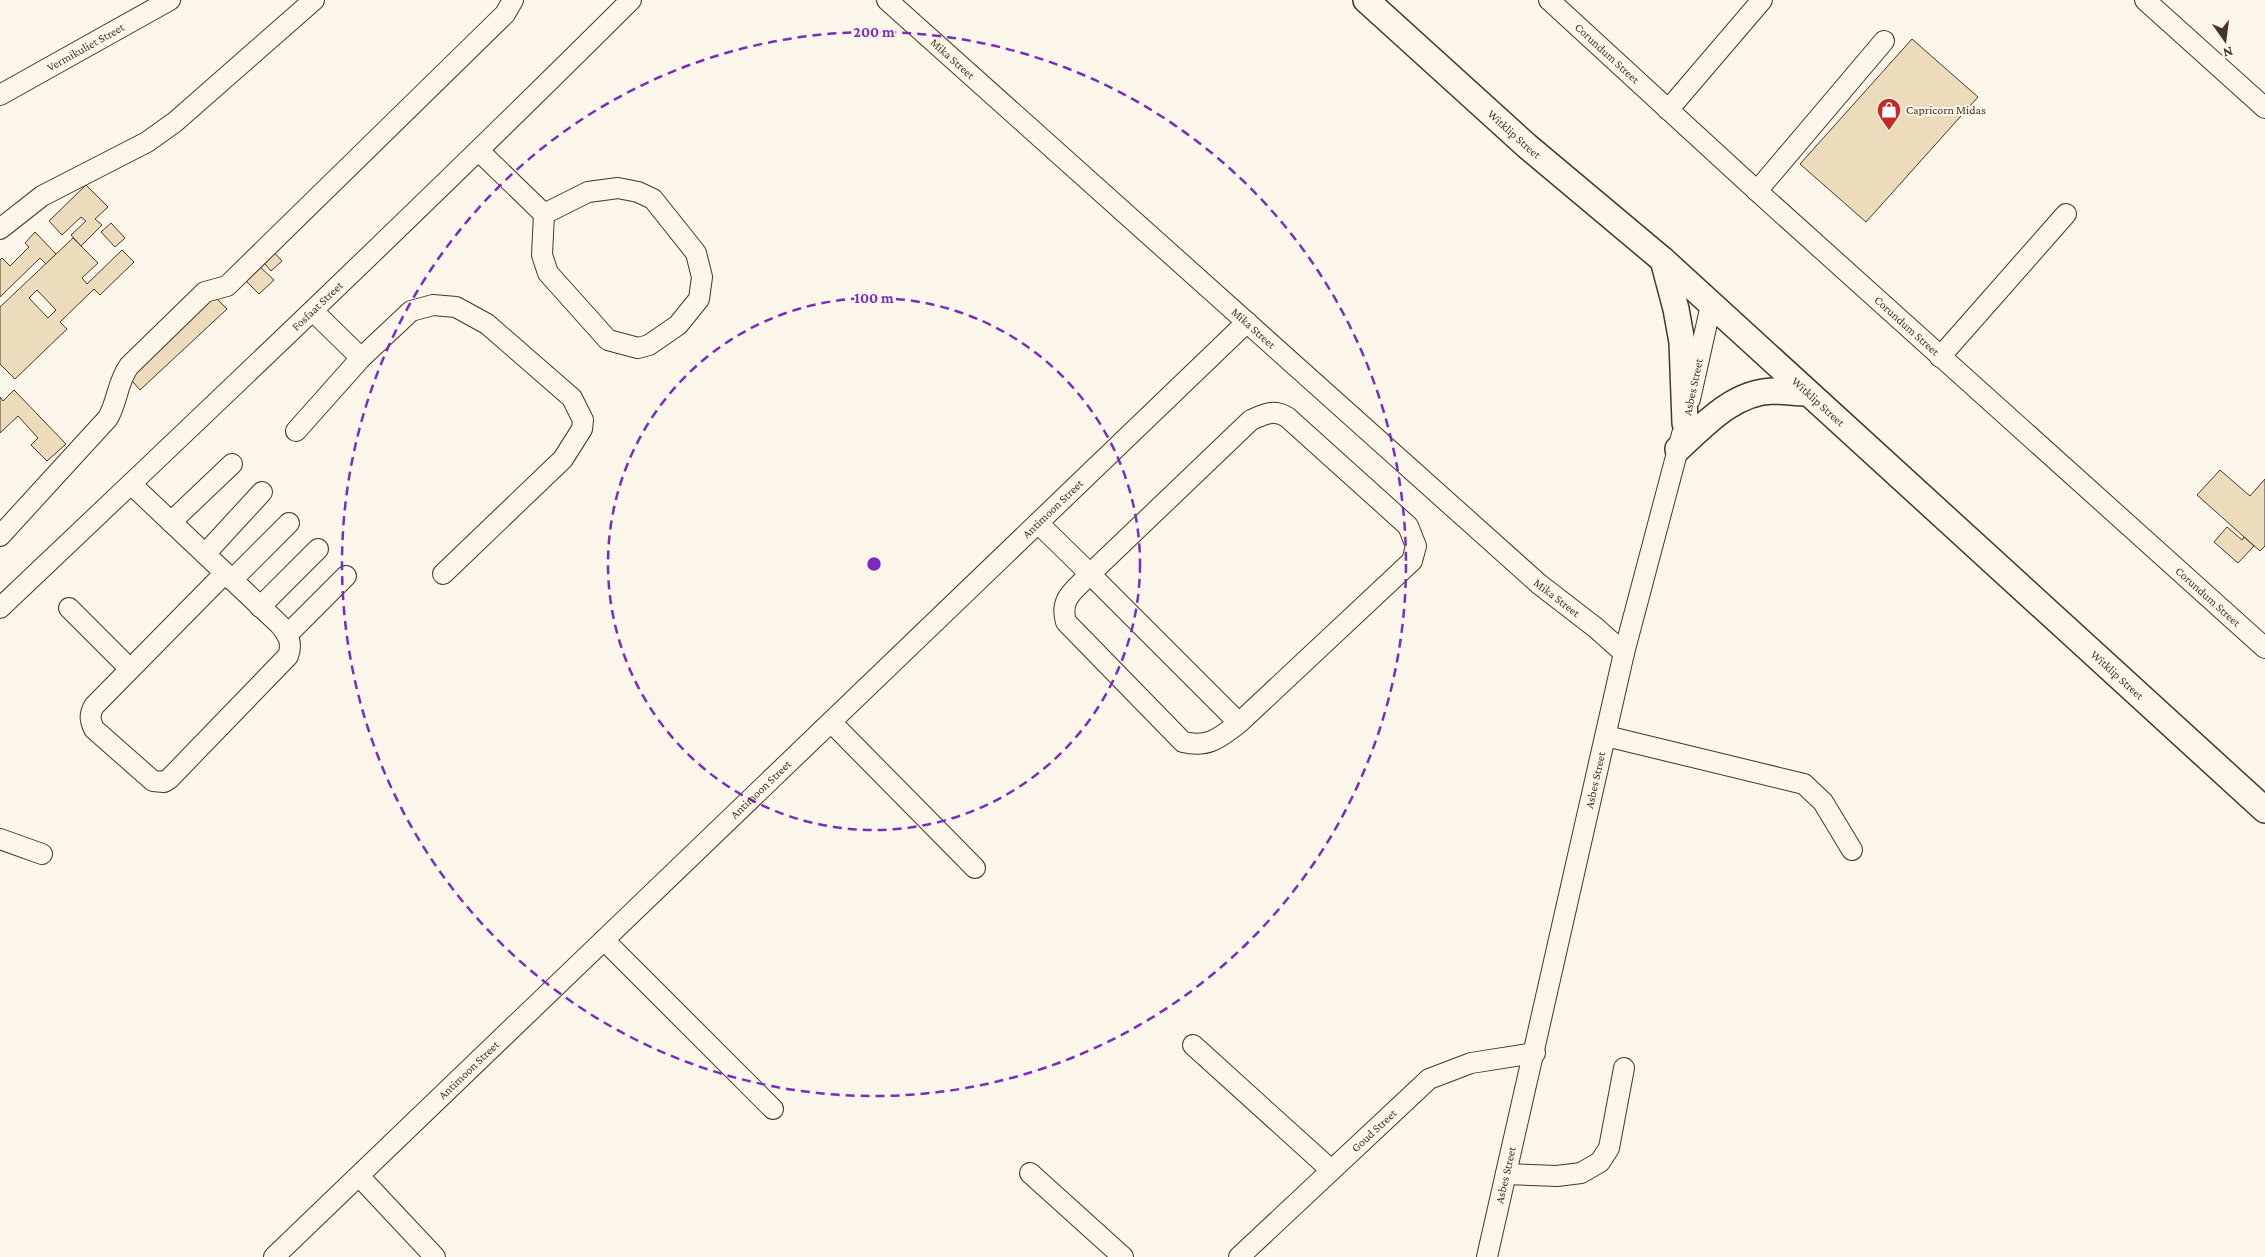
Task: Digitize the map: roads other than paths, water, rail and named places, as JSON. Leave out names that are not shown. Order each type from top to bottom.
[{"type":"main road","name":"Witklip Street","points":[[1366,0],[1526,146],[1663,260],[1711,306],[2265,810]]},
{"type":"main road","points":[[1663,260],[1676,309],[1682,342],[1685,423]]},
{"type":"main road","points":[[1678,448],[1716,413],[1745,398],[1772,391],[1808,393]]},
{"type":"street","name":"Vermikuliet Street","points":[[0,95],[170,0]]},
{"type":"street","points":[[0,228],[42,196],[140,146],[176,122],[314,0]]},
{"type":"street","points":[[0,536],[108,418],[116,404],[120,379],[129,366],[205,292],[226,286],[505,14],[513,0]]},
{"type":"street","name":"Fosfaat Street","points":[[0,608],[313,311],[479,151],[631,0]]},
{"type":"street","name":"Mika Street","points":[[887,0],[1539,584],[1596,628],[1624,653]]},
{"type":"street","points":[[1668,110],[1762,0]]},
{"type":"street","points":[[2145,0],[2265,108]]},
{"type":"street","name":"Corundum Street","points":[[1554,2],[1757,191],[2265,648]]},
{"type":"street","points":[[1757,191],[1884,41]]},
{"type":"street","points":[[479,151],[544,214],[542,255],[548,273],[608,340],[638,348],[649,345],[678,325],[699,299],[702,277],[696,253],[653,199],[638,192],[618,188],[588,192],[544,214]]},
{"type":"street","points":[[1940,357],[2066,214]]},
{"type":"street","points":[[296,431],[361,358],[411,311],[433,305],[456,307],[487,324],[572,398],[579,408],[583,420],[582,429],[563,459],[443,574]]},
{"type":"street","name":"Asbes Street","points":[[1487,1257],[1624,653],[1685,423],[1711,306]]},
{"type":"street","points":[[313,311],[361,358]]},
{"type":"street","name":"Antimoon Street","points":[[274,1257],[1246,322]]},
{"type":"street","points":[[1267,412],[1277,412],[1287,417],[1408,526],[1416,546],[1412,561],[1239,723],[1214,741],[1203,745],[1183,742],[1066,622],[1063,612],[1065,600],[1090,574],[1251,420],[1267,412]]},
{"type":"street","points":[[171,522],[232,464]]},
{"type":"street","points":[[131,484],[205,554],[229,577],[260,607],[287,635],[291,645],[288,656],[169,779],[164,782],[157,782],[148,778],[94,729],[90,720],[90,713],[94,706],[130,669],[229,577],[289,523]]},
{"type":"street","points":[[205,554],[262,492]]},
{"type":"street","points":[[1038,523],[1239,723]]},
{"type":"street","points":[[260,607],[318,549]]},
{"type":"street","points":[[287,635],[346,576]]},
{"type":"street","points":[[69,608],[130,669]]},
{"type":"street","points":[[831,722],[975,868]]},
{"type":"street","points":[[1606,736],[1804,784],[1822,802],[1852,850]]},
{"type":"street","points":[[0,840],[42,854]]},
{"type":"street","points":[[604,940],[773,1109]]},
{"type":"street","points":[[1193,1045],[1331,1170]]},
{"type":"street","name":"Goud Street","points":[[1239,1257],[1430,1078],[1472,1063],[1534,1053]]},
{"type":"street","points":[[1506,1174],[1556,1176],[1581,1173],[1600,1162],[1609,1148],[1624,1068]]},
{"type":"street","points":[[1030,1173],[1123,1257]]},
{"type":"street","points":[[359,1176],[435,1257]]},
{"type":"place","name":"Capricorn Midas","points":[[1889,131]]}]
